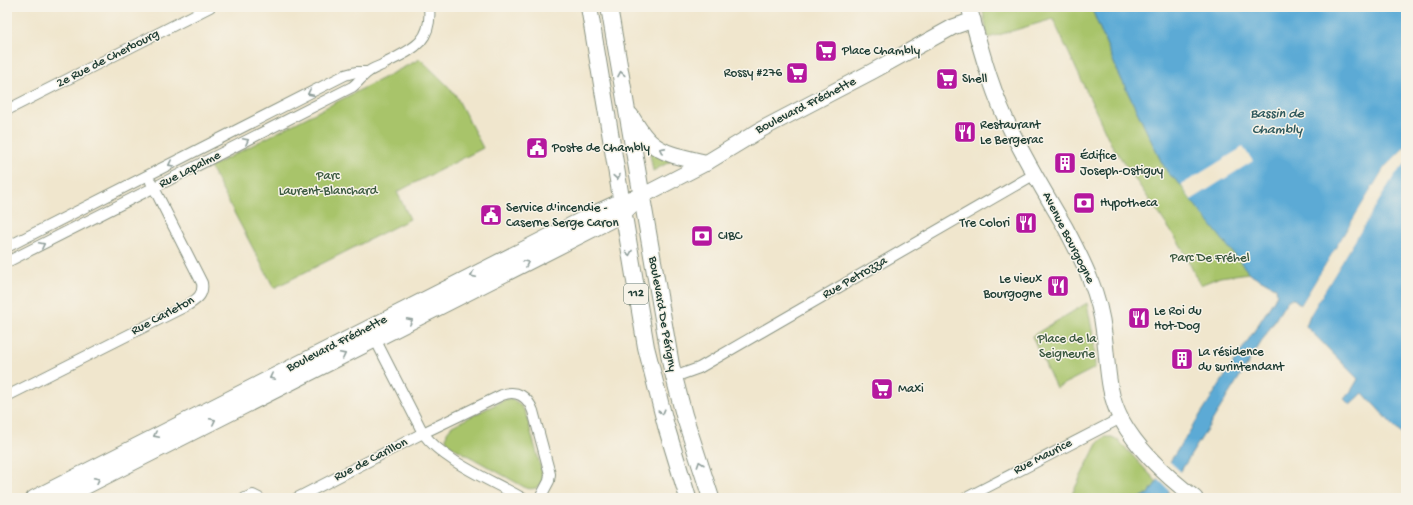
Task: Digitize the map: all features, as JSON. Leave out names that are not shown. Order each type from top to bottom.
[{"type":"main road","name":"Boulevard De Périgny","points":[[589,7],[649,360],[666,426],[688,498]]},
{"type":"main road","name":"Boulevard De Périgny","points":[[609,7],[664,329],[674,377],[693,444],[711,498]]},
{"type":"main road","name":"Boulevard Fréchette","points":[[63,498],[372,334],[622,208],[706,162],[762,128],[873,71],[953,26],[971,13]]},
{"type":"main road","name":"Avenue Bourgogne","points":[[971,13],[998,102],[1012,133],[1078,252],[1093,286],[1102,319],[1111,392],[1121,418],[1132,436],[1149,457],[1190,494]]},
{"type":"main road","points":[[628,112],[646,138],[654,145],[673,154],[706,162]]},
{"type":"main road","name":"Boulevard Fréchette","points":[[34,498],[184,421],[372,334]]},
{"type":"street","name":"2e Rue de Cherbourg","points":[[7,110],[210,7]]},
{"type":"street","name":"Rue Lapalme","points":[[7,262],[352,87],[368,72],[414,47],[426,33],[429,22],[429,7]]},
{"type":"street","name":"Rue Lapalme","points":[[7,247],[345,75],[356,72],[368,72]]},
{"type":"street","name":"Rue Petrozza","points":[[674,377],[699,368],[1035,174]]},
{"type":"street","name":"Rue Carleton","points":[[7,396],[188,305],[200,296],[202,291],[202,283],[148,176]]},
{"type":"street","points":[[372,334],[423,433],[430,441],[450,457],[516,497]]},
{"type":"street","name":"Rue de Carillon","points":[[297,498],[423,433],[502,394],[511,392],[518,393],[525,398],[531,406],[549,470],[549,481],[540,498]]},
{"type":"street","name":"Rue Maurice","points":[[966,498],[978,495],[1121,418]]},
{"type":"street","points":[[245,498],[253,495],[259,498]]},
{"type":"green space","name":"Parc De Fréhel","points":[[982,7],[1091,7],[1117,70],[1168,173],[1181,185],[1249,273],[1220,277],[1200,285],[1181,246],[1111,144],[1053,19],[988,38]]},
{"type":"green space","name":"Parc Laurent-Blanchard","points":[[420,59],[455,94],[483,148],[397,192],[410,219],[274,288],[210,167]]},
{"type":"green space","points":[[649,148],[671,161],[653,171]]},
{"type":"green space","name":"Place de la Seigneurie","points":[[1087,303],[1094,341],[1095,368],[1056,388],[1032,336]]},
{"type":"green space","points":[[506,399],[517,402],[525,411],[543,475],[541,484],[533,489],[526,488],[451,446],[446,440],[447,432],[452,426]]},
{"type":"green space","points":[[1104,437],[1112,437],[1118,440],[1157,482],[1148,494],[1140,498],[1070,498],[1097,444]]},
{"type":"water","name":"Bassin de Chambly","points":[[1091,7],[1406,7],[1406,146],[1385,167],[1301,305],[1294,299],[1289,299],[1285,304],[1169,490],[1167,498],[1140,498],[1148,494],[1157,482],[1277,294],[1276,288],[1249,273],[1191,200],[1181,185],[1168,173],[1117,70]]},
{"type":"water","points":[[1406,163],[1406,439],[1363,393],[1350,405],[1344,399],[1358,379],[1306,326],[1310,315],[1394,175]]},
{"type":"pier","points":[[1406,146],[1406,148],[1386,169],[1302,307],[1301,305],[1385,167]]},
{"type":"pier","points":[[1243,147],[1253,161],[1191,200],[1181,185]]},
{"type":"pier","points":[[1406,161],[1406,163],[1394,176],[1310,315],[1308,313],[1392,174]]},
{"type":"pier","points":[[1168,460],[1182,473],[1171,492],[1157,478]]},
{"type":"place","name":"Place Chambly","points":[[826,51]]},
{"type":"place","name":"Rossy #276","points":[[797,73]]},
{"type":"place","name":"Shell","points":[[947,79]]},
{"type":"place","name":"Restaurant Le Bergerac","points":[[965,132]]},
{"type":"place","name":"Poste de Chambly","points":[[537,148]]},
{"type":"place","name":"Édifice Joseph-Ostiguy","points":[[1065,163]]},
{"type":"place","name":"Hypotheca","points":[[1084,203]]},
{"type":"place","name":"Service d'incendie - Caserne Serge Caron","points":[[491,215]]},
{"type":"place","name":"Tre Colori","points":[[1026,223]]},
{"type":"place","name":"CIBC","points":[[702,236]]},
{"type":"place","name":"Le vieux Bourgogne","points":[[1058,286]]},
{"type":"place","name":"Le Roi du Hot-Dog","points":[[1139,318]]},
{"type":"place","name":"La résidence du surintendant","points":[[1182,359]]},
{"type":"place","name":"Maxi","points":[[882,389]]}]
